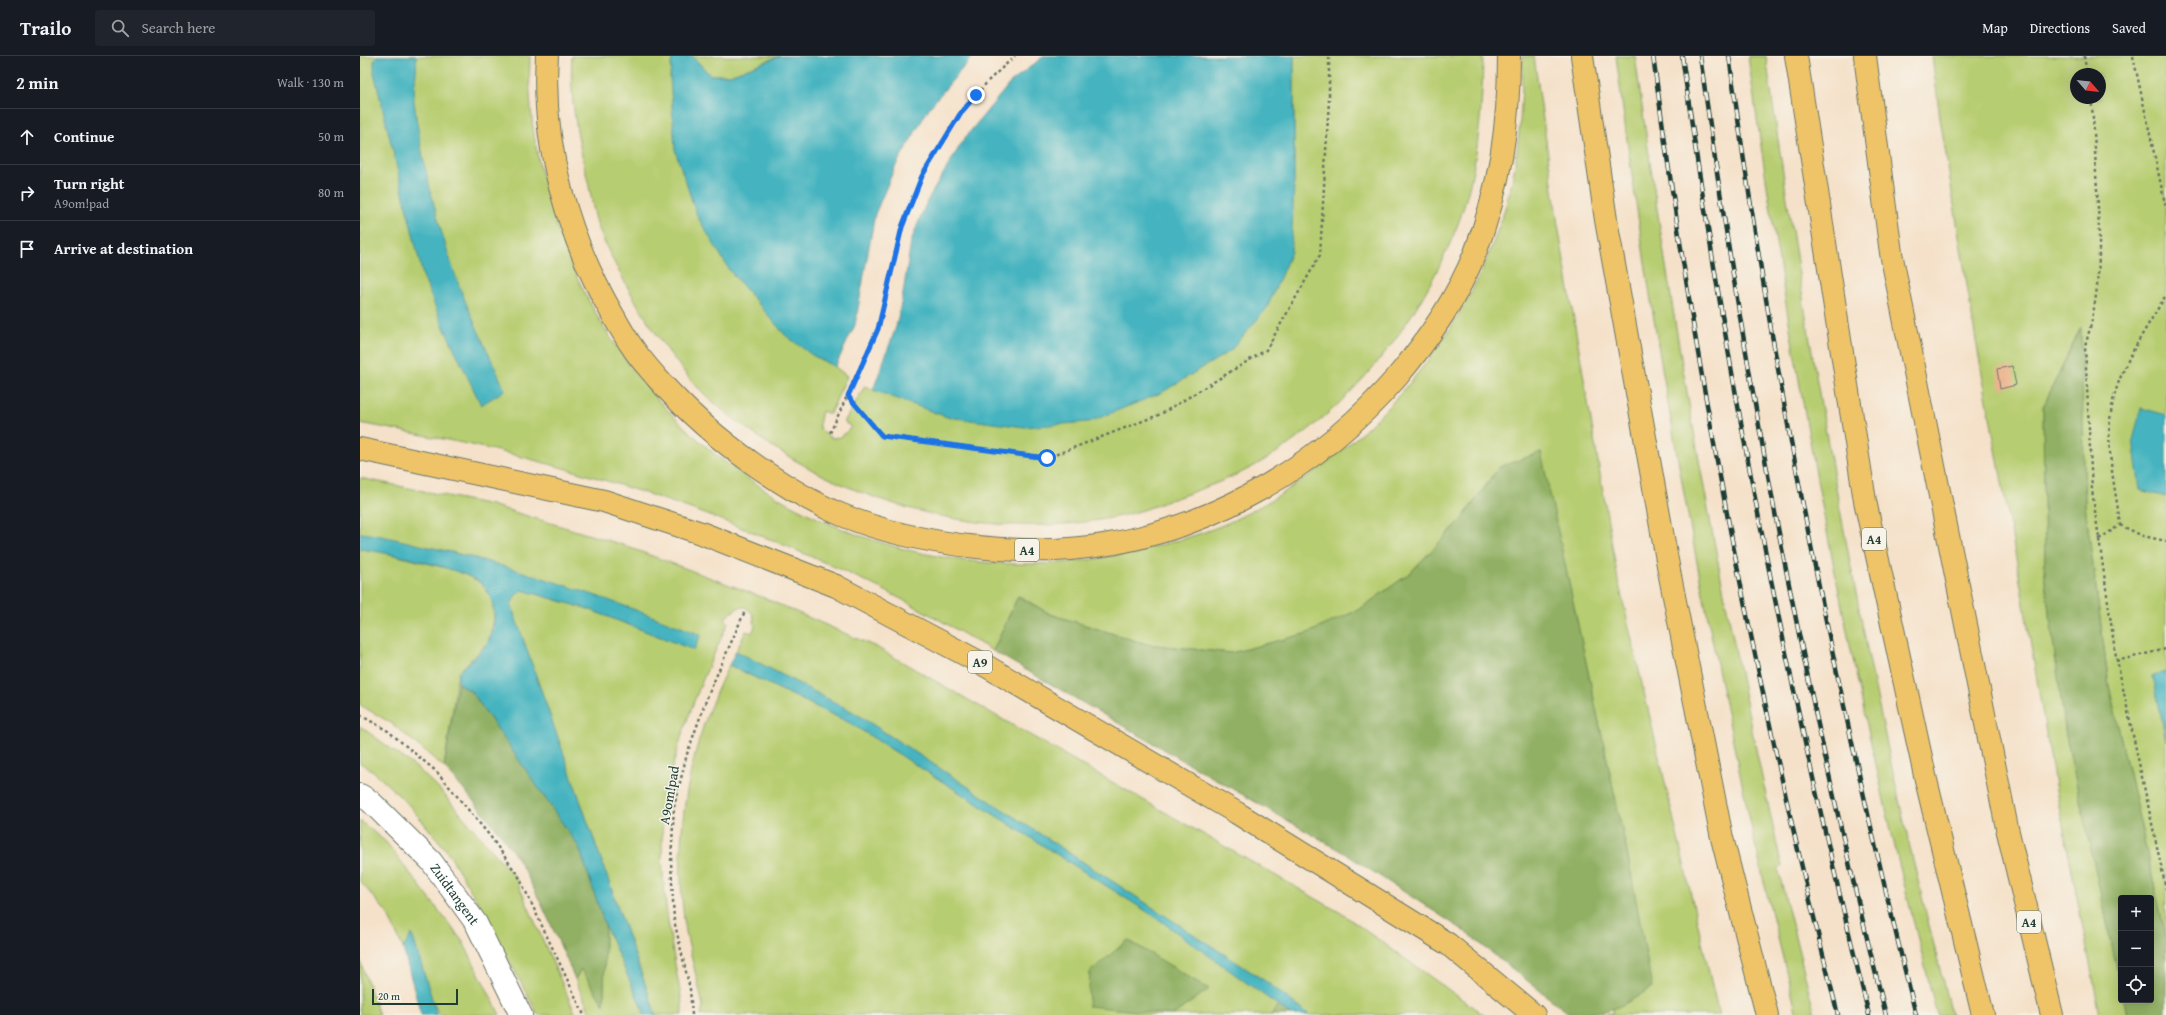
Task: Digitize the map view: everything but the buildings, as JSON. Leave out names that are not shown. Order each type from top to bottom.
[{"type":"highway","name":"A4","points":[[547,56],[547,118],[557,171],[573,231],[598,289],[634,350],[672,395],[720,441],[786,487],[841,515],[882,529],[941,543],[1015,550],[1071,549],[1130,540],[1195,520],[1260,490],[1300,466],[1327,446],[1378,399],[1418,352],[1449,303],[1474,254],[1492,202],[1504,154],[1509,105],[1509,56]]},
{"type":"highway","points":[[1582,56],[1606,220],[1669,571],[1722,838],[1767,1015]]},
{"type":"highway","name":"A4","points":[[1796,56],[1866,501],[1926,780],[1983,1015]]},
{"type":"highway","name":"A4","points":[[1865,56],[1893,261],[2007,828],[2052,1015]]},
{"type":"highway","name":"A9","points":[[360,449],[604,502],[701,533],[836,586],[981,663],[1237,813],[1448,944],[1534,1015]]},
{"type":"lane","name":"Zuidtangent","points":[[360,795],[370,801],[431,861],[476,923],[521,1015]]},
{"type":"path","points":[[830,433],[878,329],[902,227],[922,176],[960,114],[976,95],[1015,56]]},
{"type":"path","points":[[848,396],[882,436],[1047,458],[1160,414],[1266,350],[1320,255],[1329,100],[1329,56]]},
{"type":"path","points":[[2084,56],[2086,68]]},
{"type":"path","points":[[2133,56],[2166,208]]},
{"type":"path","points":[[2091,104],[2100,240],[2096,301],[2092,324],[2085,346],[2092,490],[2116,661],[2166,889]]},
{"type":"path","points":[[2120,525],[2109,436],[2111,412],[2122,376],[2166,295]]},
{"type":"path","points":[[2099,539],[2120,525]]},
{"type":"path","points":[[2120,525],[2143,536],[2166,541]]},
{"type":"path","name":"A9om!pad","points":[[692,1015],[690,989],[674,920],[671,862],[674,807],[687,754],[708,695],[745,611]]},
{"type":"path","points":[[2116,661],[2166,649]]},
{"type":"path","points":[[360,714],[388,731],[437,772],[490,836],[519,876],[584,1015]]},
{"type":"green space","points":[[360,56],[530,56],[530,91],[533,126],[539,162],[559,233],[572,267],[605,329],[652,393],[708,449],[772,494],[841,528],[914,551],[991,563],[1070,562],[1149,548],[1202,533],[1250,512],[1284,492],[1333,457],[1363,432],[1401,394],[1434,352],[1464,307],[1476,283],[1497,232],[1513,179],[1522,92],[1523,56],[1534,56],[1558,225],[1618,580],[1719,1015],[1601,1015],[1613,1013],[1629,862],[1571,594],[1499,467],[1461,520],[1410,573],[1360,609],[1308,633],[1231,653],[1146,644],[1050,614],[1019,596],[993,651],[924,611],[870,583],[813,557],[694,510],[571,470],[530,459],[467,444],[360,423]]},
{"type":"green space","points":[[572,56],[672,56],[670,77],[812,355],[835,367],[847,376],[830,414],[822,411],[819,425],[821,430],[831,438],[841,437],[851,427],[844,422],[865,386],[947,417],[1294,185],[1294,56],[1483,56],[1480,122],[1474,165],[1456,229],[1440,265],[1400,333],[1376,364],[1349,393],[1321,420],[1289,444],[1256,465],[1229,478],[1133,513],[1085,522],[1037,525],[988,523],[940,516],[893,504],[848,487],[804,465],[763,440],[725,412],[698,388],[674,359],[645,317],[619,271],[599,229],[593,208],[573,105],[571,72]]},
{"type":"green space","points":[[692,56],[780,56],[730,75],[710,75]]},
{"type":"green space","points":[[1616,56],[1635,56],[1665,260],[1718,564],[1738,665],[1782,867],[1778,869],[1815,1015],[1797,1015],[1759,861],[1733,742],[1694,547],[1659,351],[1643,253]]},
{"type":"green space","points":[[1748,56],[1766,56],[1809,336],[1842,522],[1899,800],[1951,1015],[1937,1015],[1891,831],[1844,619],[1808,432],[1776,244]]},
{"type":"green space","points":[[1932,56],[2166,56],[2166,415],[2141,408],[2140,490],[2166,497],[2166,672],[2153,676],[2166,741],[2166,937],[2109,686],[2085,505],[2080,328],[2043,407],[2045,582],[2066,736],[2118,973],[2118,1003],[2125,1003],[2127,1015],[2100,1015],[2055,785],[2017,564],[1976,341],[1940,118]]},
{"type":"green space","points":[[2081,327],[2085,505],[2109,686],[2166,937],[2166,1015],[2127,1015],[2125,1003],[2154,1003],[2154,895],[2118,895],[2118,973],[2066,736],[2045,582],[2043,407]]},
{"type":"green space","points":[[1541,452],[1629,862],[1652,987],[1631,1001],[1612,1009],[1581,1013],[1567,1012],[1463,930],[1344,853],[993,651],[1018,596],[1050,614],[1146,644],[1231,653],[1308,633],[1360,609],[1410,573],[1461,520],[1499,467]]},
{"type":"green space","points":[[360,478],[491,505],[620,544],[762,597],[876,647],[1341,913],[1484,1015],[1309,1015],[1268,983],[855,713],[736,651],[746,631],[752,633],[755,626],[753,614],[745,607],[737,608],[725,618],[728,623],[703,679],[681,737],[666,795],[662,831],[663,880],[669,929],[682,1002],[682,1015],[656,1015],[511,605],[515,596],[522,590],[588,609],[694,650],[493,563],[452,552],[360,533]]},
{"type":"green space","points":[[360,549],[377,551],[458,571],[481,583],[492,599],[494,619],[488,642],[458,673],[444,767],[391,723],[360,705]]},
{"type":"green space","points":[[729,665],[850,723],[1157,918],[1278,1005],[1271,1015],[701,1015],[703,1006],[684,919],[681,886],[683,821],[687,789],[694,757],[715,695]]},
{"type":"green space","points":[[458,683],[472,692],[579,847],[605,925],[604,1005],[581,969],[575,979],[528,877],[512,850],[444,767]]},
{"type":"green space","points":[[360,726],[417,768],[440,790],[515,877],[576,1015],[538,1015],[479,904],[447,851],[408,804],[373,771],[360,763]]},
{"type":"green space","points":[[360,821],[386,842],[463,942],[500,1015],[440,1015],[430,997],[412,935],[403,948],[387,913],[360,881]]},
{"type":"green space","points":[[605,925],[645,1015],[591,1015],[575,979],[581,969],[604,1005]]},
{"type":"green space","points":[[1128,940],[1209,989],[1173,1015],[1088,1006],[1090,972]]},
{"type":"green space","points":[[360,960],[379,1015],[360,1015]]},
{"type":"green space","points":[[1278,1005],[1291,1015],[1271,1015]]},
{"type":"water","points":[[377,56],[416,56],[414,101],[423,157],[436,214],[459,286],[505,390],[481,405],[440,319],[423,276],[374,73],[374,61]]},
{"type":"water","points":[[672,56],[692,56],[710,75],[730,75],[780,56],[973,56],[929,108],[895,167],[875,214],[855,325],[835,367],[812,355],[785,335],[730,271],[697,216],[675,150],[670,77]]},
{"type":"water","points":[[1044,56],[1294,56],[1294,185],[1291,252],[1267,308],[1230,351],[1161,393],[1089,422],[1024,427],[947,417],[873,390],[896,327],[903,294],[911,241],[927,201],[964,139],[1010,83]]},
{"type":"water","points":[[2141,408],[2166,415],[2166,497],[2140,490],[2133,440]]},
{"type":"water","points":[[360,533],[386,537],[464,555],[532,575],[634,609],[701,635],[694,650],[588,609],[522,590],[515,596],[511,605],[656,1015],[645,1015],[605,925],[579,847],[472,692],[458,683],[458,673],[482,649],[491,636],[494,611],[490,595],[486,588],[471,577],[441,566],[387,553],[360,549]]},
{"type":"water","points":[[736,651],[855,713],[1268,983],[1309,1015],[1291,1015],[1157,918],[850,723],[729,665]]},
{"type":"water","points":[[2166,672],[2166,741],[2153,675]]},
{"type":"water","points":[[412,934],[437,1015],[421,1015],[403,948]]},
{"type":"railway","points":[[1653,56],[1689,298],[1709,418],[1732,538],[1781,777],[1838,1015]]},
{"type":"railway","points":[[1682,56],[1719,298],[1763,538],[1813,777],[1869,1015]]},
{"type":"railway","points":[[1700,56],[1737,298],[1780,538],[1830,777],[1886,1015]]},
{"type":"railway","points":[[1729,56],[1746,177],[1766,298],[1809,538],[1860,777],[1916,1015]]},
{"type":"route","points":[[976,95],[960,114],[935,152],[922,176],[902,227],[878,329],[848,396],[882,436],[1047,458]]}]
